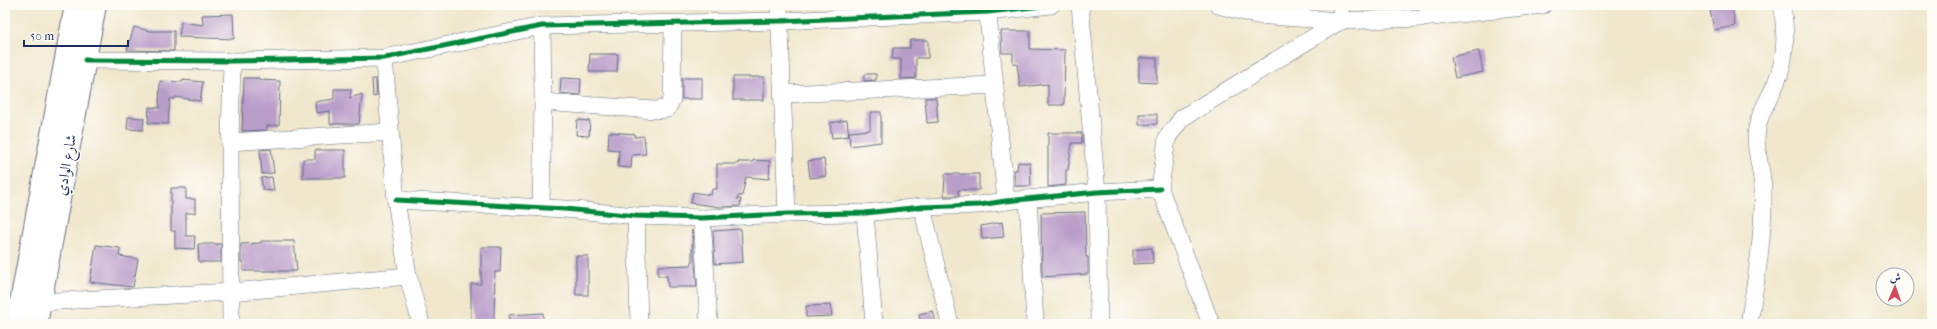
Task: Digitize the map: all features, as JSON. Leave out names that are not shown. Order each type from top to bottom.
[{"type":"main road","name":"شارع الوادي","points":[[17,324],[76,5]]},
{"type":"main road","name":"شارع الوادي","points":[[36,324],[95,5]]},
{"type":"street","points":[[85,60],[232,61],[384,58],[542,26],[673,24],[779,13],[988,9],[1051,5]]},
{"type":"street","points":[[1080,5],[1097,192],[1099,324]]},
{"type":"street","points":[[1218,5],[1256,15],[1423,12],[1543,5]]},
{"type":"street","points":[[1749,324],[1758,266],[1763,213],[1762,173],[1756,135],[1758,124],[1777,81],[1784,60],[1786,42],[1782,5]]},
{"type":"street","points":[[988,9],[1006,201]]},
{"type":"street","points":[[779,13],[787,214]]},
{"type":"street","points":[[1211,324],[1160,189],[1167,138],[1182,118],[1341,13]]},
{"type":"street","points":[[543,102],[654,110],[666,109],[672,99],[673,24]]},
{"type":"street","points":[[541,208],[543,102],[542,26]]},
{"type":"street","points":[[384,58],[396,200],[408,276],[421,324]]},
{"type":"street","points":[[231,324],[230,142],[232,61]]},
{"type":"street","points":[[783,94],[995,85]]},
{"type":"street","points":[[230,142],[390,132]]},
{"type":"street","points":[[396,200],[541,208],[636,216],[702,218],[787,214],[865,213],[922,206],[978,205],[1028,198],[1097,192],[1160,189]]},
{"type":"street","points":[[1028,198],[1035,324]]},
{"type":"street","points":[[922,206],[950,324]]},
{"type":"street","points":[[865,213],[874,324]]},
{"type":"street","points":[[636,216],[639,324]]},
{"type":"street","points":[[702,218],[709,324]]},
{"type":"street","points":[[40,302],[231,292],[408,276]]},
{"type":"building","points":[[1709,5],[1732,5],[1735,26],[1714,30]]},
{"type":"building","points":[[233,14],[234,39],[179,37],[181,22],[203,25],[202,15]]},
{"type":"building","points":[[134,27],[150,31],[174,31],[174,51],[127,50]]},
{"type":"building","points":[[1001,31],[1030,31],[1030,49],[1065,50],[1064,105],[1048,105],[1048,84],[1020,87],[1017,64],[1013,64],[1013,53],[1002,53]]},
{"type":"building","points":[[910,40],[928,40],[928,58],[916,58],[916,78],[901,79],[901,59],[892,59],[893,48],[910,48]]},
{"type":"building","points":[[1479,51],[1483,72],[1455,78],[1451,57]]},
{"type":"building","points":[[590,54],[618,54],[617,72],[589,72]]},
{"type":"building","points":[[1139,58],[1157,58],[1157,83],[1139,82]]},
{"type":"building","points":[[864,74],[876,74],[876,80],[864,81]]},
{"type":"building","points":[[733,77],[764,77],[764,100],[733,100]]},
{"type":"building","points":[[244,78],[259,78],[259,80],[280,81],[279,125],[267,126],[267,130],[242,131]]},
{"type":"building","points":[[561,78],[581,79],[580,95],[560,93]]},
{"type":"building","points":[[682,78],[702,78],[702,99],[682,99]]},
{"type":"building","points":[[372,79],[376,79],[377,96],[373,97]]},
{"type":"building","points":[[183,80],[203,82],[200,101],[175,97],[175,99],[170,99],[168,124],[148,123],[149,107],[159,108],[160,81],[183,82]]},
{"type":"building","points":[[334,89],[351,89],[350,98],[362,94],[359,124],[330,124],[330,111],[316,113],[315,102],[334,99]]},
{"type":"building","points":[[925,98],[936,98],[938,122],[927,123]]},
{"type":"building","points":[[870,112],[881,112],[881,142],[850,146],[849,132],[870,130]]},
{"type":"building","points":[[1139,114],[1157,114],[1157,124],[1139,125]]},
{"type":"building","points":[[128,117],[144,118],[143,130],[127,129]]},
{"type":"building","points":[[577,120],[590,121],[589,136],[576,135]]},
{"type":"building","points":[[847,120],[849,136],[832,138],[830,123]]},
{"type":"building","points":[[609,132],[635,134],[634,137],[644,136],[646,154],[632,155],[631,168],[618,167],[619,150],[608,149]]},
{"type":"building","points":[[1048,133],[1082,133],[1082,143],[1072,143],[1068,170],[1066,170],[1066,185],[1048,187]]},
{"type":"building","points":[[271,149],[274,173],[262,174],[260,150]]},
{"type":"building","points":[[315,150],[345,150],[345,178],[303,178],[303,159],[315,159]]},
{"type":"building","points":[[824,159],[826,176],[810,178],[808,161]]},
{"type":"building","points":[[753,160],[770,161],[769,179],[746,177],[742,196],[738,196],[737,199],[741,199],[740,206],[720,207],[691,203],[693,192],[711,195],[712,189],[717,189],[717,164],[738,164],[738,162],[753,162]]},
{"type":"building","points":[[1018,162],[1030,163],[1031,186],[1015,186],[1014,170],[1017,170]]},
{"type":"building","points":[[945,174],[979,174],[979,190],[958,190],[959,196],[944,196]]},
{"type":"building","points":[[272,177],[274,191],[263,190],[261,178]]},
{"type":"building","points":[[171,188],[186,188],[186,199],[195,199],[195,213],[186,213],[186,236],[195,236],[194,249],[175,248],[175,231],[171,231]]},
{"type":"building","points":[[1085,212],[1088,274],[1042,277],[1041,213]]},
{"type":"building","points":[[1002,222],[1004,237],[982,239],[981,226]]},
{"type":"building","points":[[741,229],[743,262],[715,264],[713,231]]},
{"type":"building","points":[[692,230],[697,287],[668,287],[667,276],[658,276],[658,266],[692,265]]},
{"type":"building","points":[[261,241],[294,241],[297,271],[243,271],[243,262],[241,262],[241,244],[261,243]]},
{"type":"building","points":[[198,244],[221,244],[221,262],[199,262]]},
{"type":"building","points":[[96,245],[120,248],[119,256],[138,259],[133,287],[90,282]]},
{"type":"building","points":[[481,247],[501,247],[500,272],[495,272],[494,321],[471,321],[471,284],[481,284]]},
{"type":"building","points":[[1152,248],[1153,263],[1133,264],[1133,250]]},
{"type":"building","points":[[576,256],[588,256],[588,295],[576,295]]},
{"type":"building","points":[[830,305],[832,316],[806,317],[806,306]]},
{"type":"building","points":[[933,311],[936,324],[921,324],[919,314]]},
{"type":"building","points":[[543,313],[543,324],[509,324],[509,315]]},
{"type":"cycle path","points":[[85,60],[232,61],[384,58],[542,26],[780,21],[988,12],[1051,5]]},
{"type":"cycle path","points":[[396,200],[565,209],[636,216],[702,218],[787,214],[865,213],[922,207],[979,205],[1097,192],[1160,189]]}]
